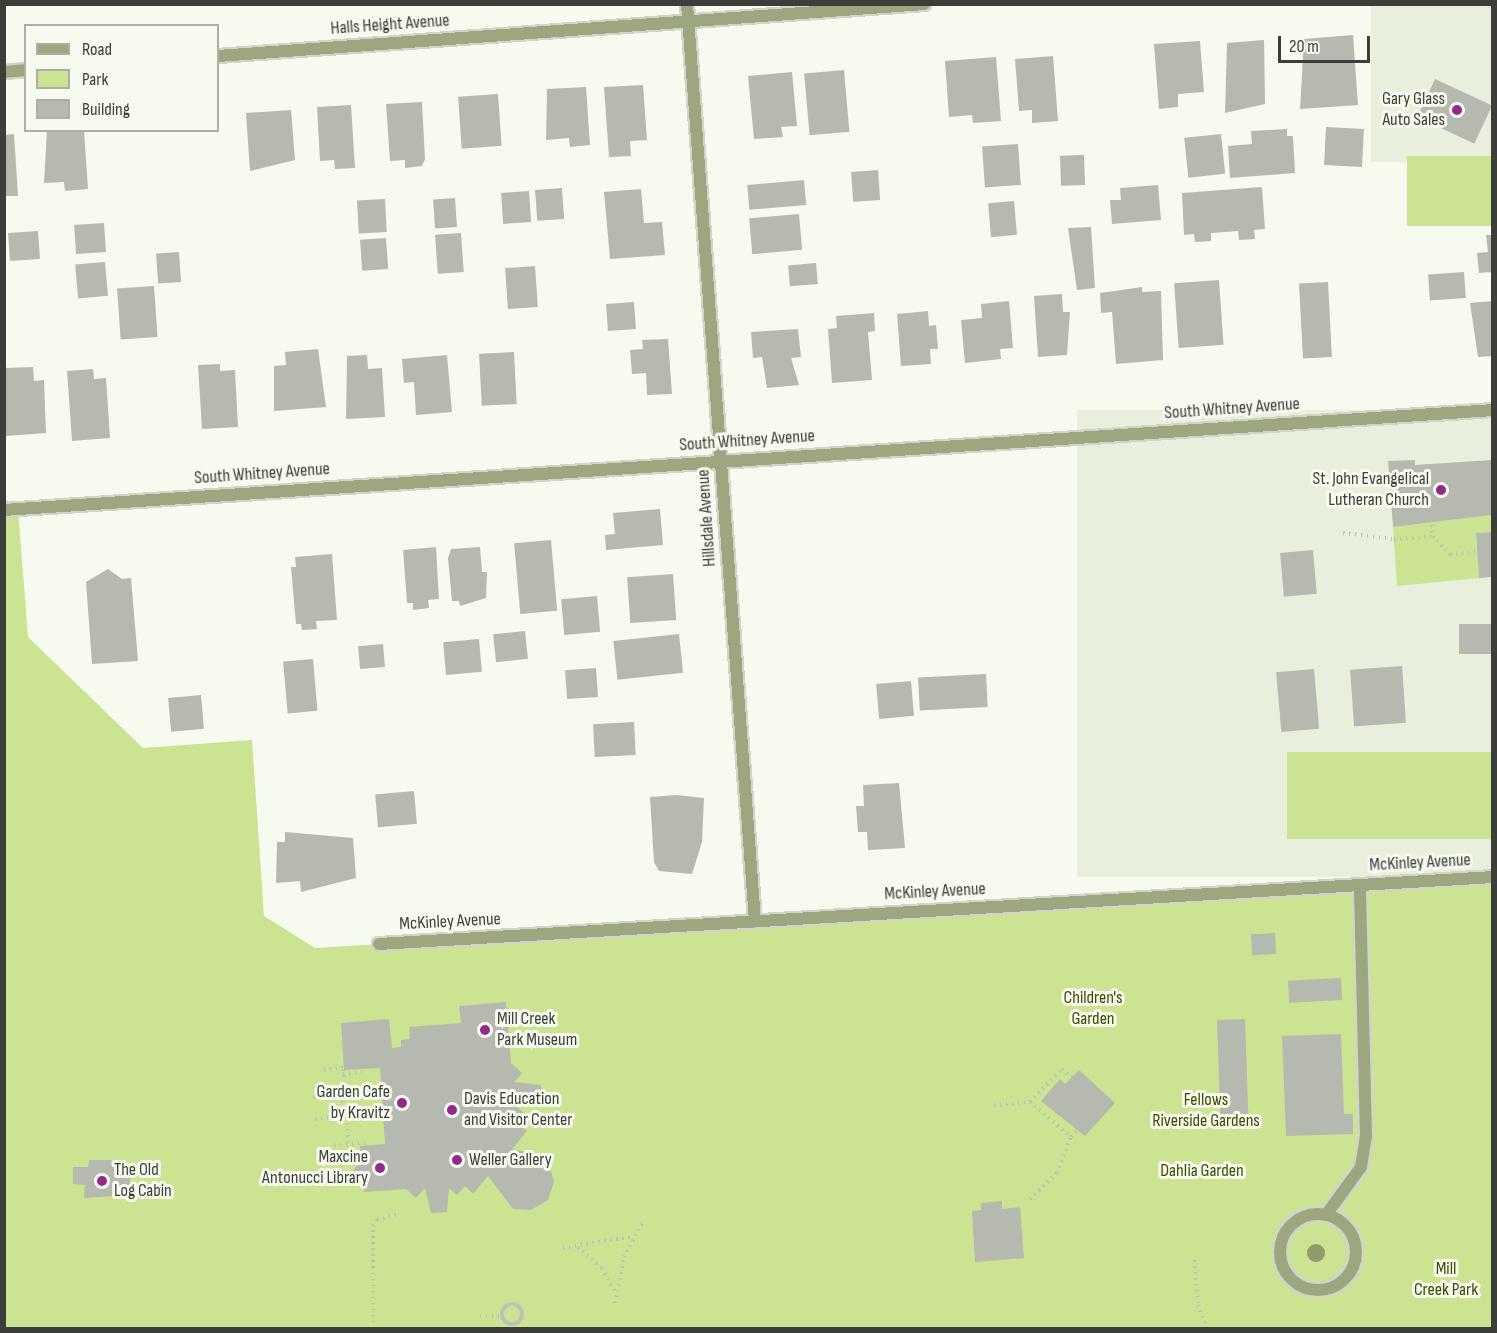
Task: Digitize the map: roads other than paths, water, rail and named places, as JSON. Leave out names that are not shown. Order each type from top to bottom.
[{"type":"street","name":"Hillsdale Avenue","points":[[687,4],[755,921]]},
{"type":"street","name":"Halls Height Avenue","points":[[219,56],[924,4]]},
{"type":"street","points":[[4,72],[24,70]]},
{"type":"street","name":"South Whitney Avenue","points":[[4,510],[1492,410]]},
{"type":"street","name":"McKinley Avenue","points":[[379,944],[1492,877]]},
{"type":"street","points":[[1326,1215],[1353,1235],[1355,1261],[1340,1283],[1315,1290],[1292,1280],[1280,1246],[1299,1218],[1326,1215],[1361,1167],[1366,1137],[1360,885]]},
{"type":"place","name":"Gary Glass Auto Sales","points":[[1457,110]]},
{"type":"place","name":"St. John Evangelical Lutheran Church","points":[[1441,490]]},
{"type":"place","name":"Mill Creek Park Museum","points":[[485,1030]]},
{"type":"place","name":"Garden Cafe by Kravitz","points":[[402,1103]]},
{"type":"place","name":"Davis Education and Visitor Center","points":[[452,1110]]},
{"type":"place","name":"Weller Gallery","points":[[457,1160]]},
{"type":"place","name":"Maxcine Antonucci Library","points":[[380,1168]]},
{"type":"place","name":"The Old Log Cabin","points":[[102,1181]]},
{"type":"park label","name":"Children's Garden","points":[[1093,1009]]},
{"type":"park label","name":"Fellows Riverside Gardens","points":[[1206,1111]]},
{"type":"park label","name":"Dahlia Garden","points":[[1202,1171]]},
{"type":"park label","name":"Mill Creek Park","points":[[1446,1280]]}]
